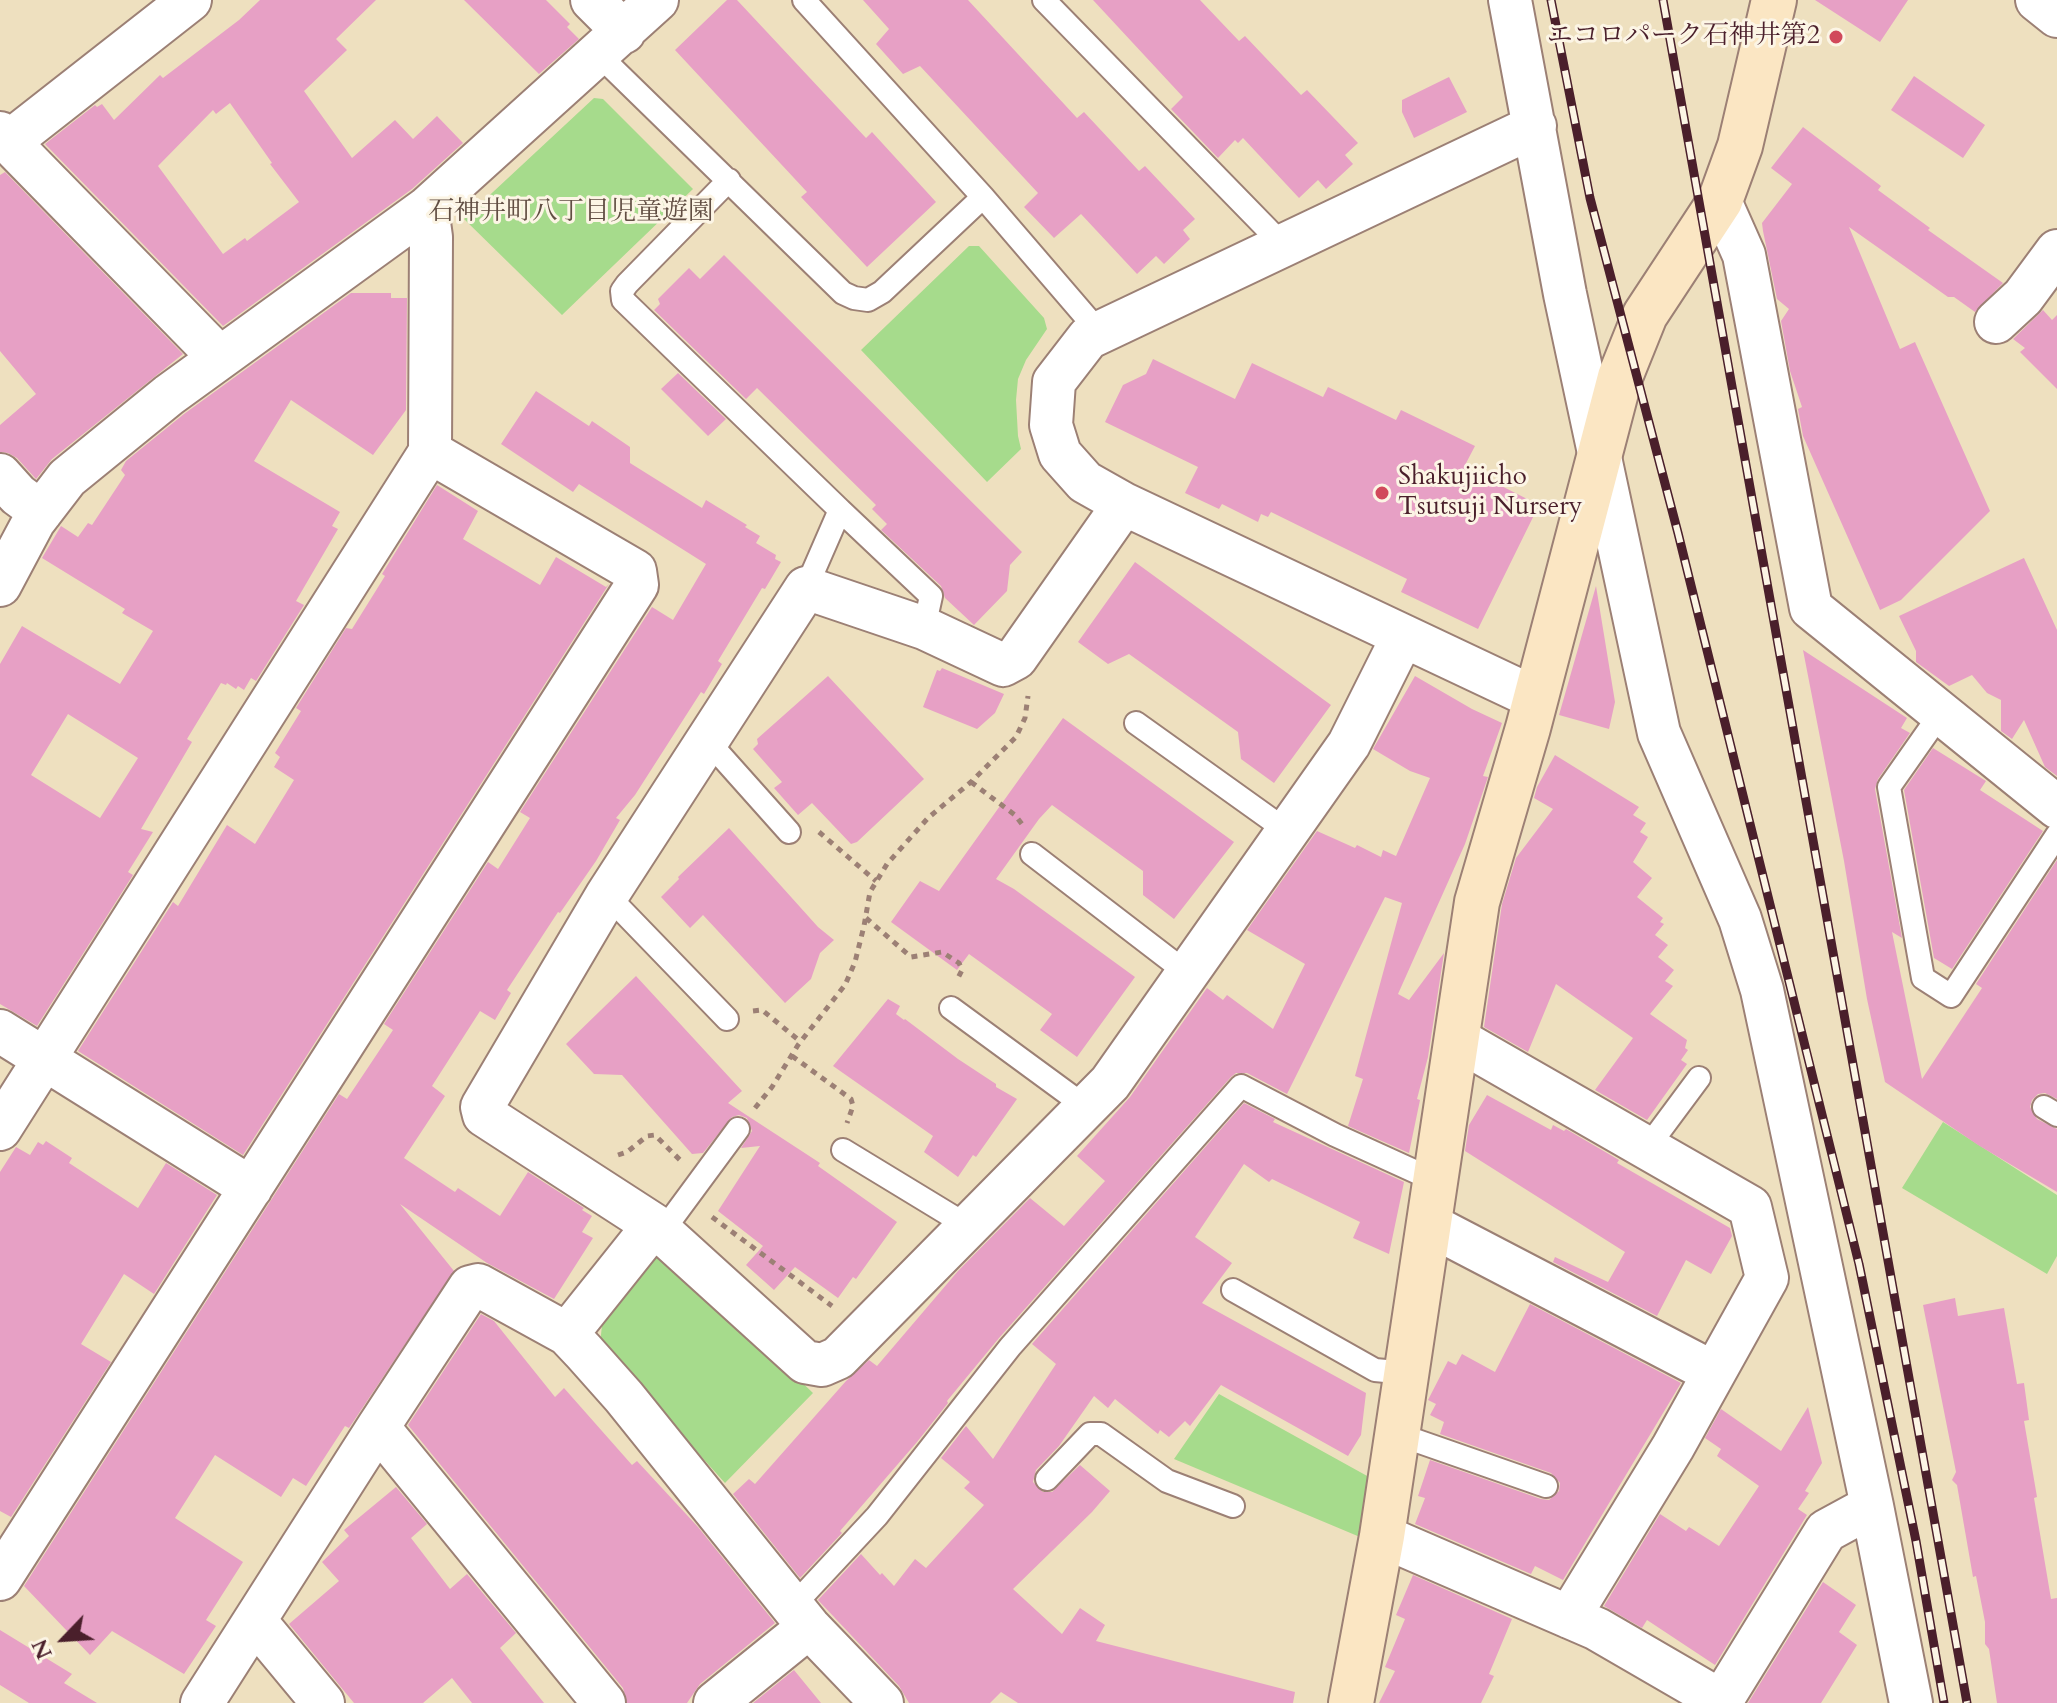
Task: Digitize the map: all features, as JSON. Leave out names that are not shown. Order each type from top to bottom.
[{"type":"street","points":[[190,0],[4,137],[220,358]]},
{"type":"street","points":[[592,0],[612,43]]},
{"type":"street","points":[[0,585],[41,512],[67,478],[220,358],[427,208],[657,0]]},
{"type":"street","points":[[1510,0],[1565,294],[1659,733],[1740,919],[1762,990],[1911,1703]]},
{"type":"street","points":[[1351,1703],[1382,1536],[1477,902],[1620,377],[1645,315],[1720,201],[1740,146],[1774,0]]},
{"type":"street","points":[[2037,0],[2057,16]]},
{"type":"street","points":[[1535,126],[1088,338],[1054,382],[1051,425],[1060,454],[1085,482],[1124,504],[1535,698]]},
{"type":"street","points":[[1720,201],[1744,255],[1811,608],[2057,807]]},
{"type":"street","points":[[0,1129],[430,452],[431,237],[427,208]]},
{"type":"street","points":[[1996,322],[2023,297],[2057,251]]},
{"type":"street","points":[[0,1579],[637,585],[635,571],[430,452]]},
{"type":"street","points":[[0,475],[18,495],[41,512]]},
{"type":"street","points":[[1124,504],[1016,658],[1003,665],[924,628],[806,588],[607,895],[482,1107],[484,1115],[658,1229],[805,1362],[822,1365],[838,1358],[1110,1083],[1349,744],[1403,636]]},
{"type":"street","points":[[0,1031],[251,1188]]},
{"type":"street","points":[[1457,1039],[1750,1207],[1767,1278],[1673,1447],[1569,1617]]},
{"type":"street","points":[[1430,1225],[1714,1373]]},
{"type":"street","points":[[567,1334],[658,1229]]},
{"type":"street","points":[[202,1703],[470,1287],[478,1285],[567,1334],[624,1397],[801,1617],[882,1703]]},
{"type":"street","points":[[378,1427],[604,1703]]},
{"type":"street","points":[[1382,1536],[1597,1629],[1720,1702],[1826,1531],[1872,1506]]},
{"type":"street","points":[[715,1703],[801,1617]]},
{"type":"street","points":[[255,1621],[323,1703]]},
{"type":"lane","points":[[804,0],[983,197],[1099,332]]},
{"type":"lane","points":[[1044,0],[1283,245]]},
{"type":"lane","points":[[612,43],[729,180],[843,293],[868,300],[882,292],[983,197]]},
{"type":"lane","points":[[729,180],[627,284],[622,291],[623,300],[931,596],[924,628]]},
{"type":"lane","points":[[806,588],[840,510]]},
{"type":"lane","points":[[1941,713],[1889,787],[1923,978],[1951,996],[2057,835]]},
{"type":"lane","points":[[1136,723],[1287,831]]},
{"type":"lane","points":[[706,739],[789,832]]},
{"type":"lane","points":[[1032,854],[1187,973]]},
{"type":"lane","points":[[607,895],[727,1019]]},
{"type":"lane","points":[[951,1008],[1086,1107]]},
{"type":"lane","points":[[1647,1148],[1699,1078]]},
{"type":"lane","points":[[801,1617],[1010,1347],[1241,1086],[1335,1135],[1436,1181]]},
{"type":"lane","points":[[658,1229],[694,1188],[738,1129]]},
{"type":"lane","points":[[843,1150],[968,1226]]},
{"type":"lane","points":[[1233,1290],[1375,1370],[1407,1373]]},
{"type":"lane","points":[[1047,1479],[1090,1434],[1101,1434],[1167,1481],[1233,1506]]},
{"type":"lane","points":[[1397,1434],[1546,1486]]},
{"type":"path","points":[[738,1129],[845,985],[855,962],[870,892],[876,881],[910,836],[1016,737],[1025,718],[1028,694],[1024,673],[1016,658]]},
{"type":"path","points":[[971,782],[1015,815],[1027,832],[1032,854]]},
{"type":"path","points":[[789,832],[814,828],[876,881]]},
{"type":"path","points":[[865,918],[911,957],[942,952],[959,963],[962,970],[960,975],[945,995],[951,1008]]},
{"type":"path","points":[[727,1019],[738,1020],[755,1010],[762,1010],[801,1042]]},
{"type":"path","points":[[792,1056],[851,1099],[853,1106],[839,1144],[843,1150]]},
{"type":"path","points":[[611,1157],[627,1152],[647,1136],[655,1135],[694,1188],[841,1314]]},
{"type":"green space","name":"石神井町八丁目児童遊園","points":[[594,98],[603,99],[693,189],[562,315],[464,219]]},
{"type":"green space","points":[[969,246],[979,246],[1044,318],[1047,329],[1026,360],[1018,379],[1016,400],[1021,449],[987,482],[861,350]]},
{"type":"green space","points":[[1943,1122],[2057,1195],[2057,1256],[2047,1274],[1902,1188]]},
{"type":"green space","points":[[663,1249],[813,1393],[725,1483],[600,1344],[603,1316],[656,1251]]},
{"type":"green space","points":[[1219,1394],[1369,1477],[1360,1537],[1174,1459]]},
{"type":"building","points":[[260,0],[376,0],[336,39],[347,50],[304,91],[352,158],[395,120],[413,139],[437,116],[463,143],[412,189],[223,326],[45,144],[95,105],[102,104],[114,120],[160,75],[163,78],[239,20]],"holes":[[[230,103],[299,202],[247,241],[245,238],[223,254],[158,166],[213,110],[216,114]]]},
{"type":"building","points":[[464,0],[546,0],[570,24],[567,27],[579,39],[539,74]]},
{"type":"building","points":[[727,0],[737,0],[866,138],[872,132],[936,202],[867,267],[801,197],[807,192],[675,50]]},
{"type":"building","points":[[863,0],[968,0],[1077,118],[1084,112],[1139,171],[1145,166],[1195,219],[1183,230],[1190,239],[1164,264],[1156,256],[1137,274],[1081,214],[1054,238],[1024,207],[1038,193],[920,66],[903,74],[876,44],[889,29]]},
{"type":"building","points":[[1093,0],[1200,0],[1239,41],[1245,36],[1301,95],[1307,90],[1358,143],[1345,155],[1353,164],[1326,189],[1318,180],[1299,198],[1243,138],[1238,143],[1235,140],[1218,158],[1171,109],[1183,97]]},
{"type":"building","points":[[1815,0],[1908,0],[1880,42]]},
{"type":"building","points":[[1914,76],[1985,125],[1963,158],[1891,110]]},
{"type":"building","points":[[1449,77],[1467,112],[1414,138],[1402,112],[1402,100]]},
{"type":"building","points":[[1803,127],[1881,186],[1878,190],[1930,228],[1928,230],[2003,283],[1975,312],[1954,297],[1948,297],[1849,227],[1900,349],[1915,342],[1990,511],[1901,600],[1880,610],[1803,436],[1798,409],[1802,407],[1790,371],[1781,321],[1789,309],[1777,299],[1763,231],[1762,223],[1792,184],[1771,168]]},
{"type":"building","points":[[5,172],[183,354],[52,459],[36,479],[17,458],[0,452],[0,425],[36,394],[0,351],[0,175]]},
{"type":"building","points":[[724,255],[1022,552],[1010,565],[1007,591],[974,625],[945,598],[941,586],[881,530],[887,524],[872,509],[876,505],[757,388],[746,399],[654,310],[660,304],[658,299],[689,268],[700,279]]},
{"type":"building","points":[[351,293],[391,293],[391,298],[407,298],[406,410],[373,455],[291,400],[254,461],[340,512],[332,526],[338,529],[296,601],[304,605],[256,681],[251,678],[244,690],[221,683],[187,739],[192,742],[141,829],[153,832],[128,872],[133,875],[37,1026],[0,1004],[0,664],[22,626],[120,684],[153,631],[122,613],[125,609],[42,558],[61,526],[78,537],[88,523],[92,525],[125,475],[121,470],[126,461],[184,414]],"holes":[[[68,714],[138,758],[100,818],[31,775]]]},
{"type":"building","points":[[2043,310],[2052,320],[2057,315],[2057,389],[2020,352],[2025,348],[2013,339]]},
{"type":"building","points":[[1153,359],[1235,399],[1252,363],[1323,397],[1328,387],[1396,420],[1401,410],[1475,446],[1464,467],[1539,505],[1478,629],[1401,592],[1407,579],[1271,512],[1268,517],[1261,514],[1258,522],[1222,504],[1219,509],[1185,493],[1198,467],[1105,422],[1123,385],[1146,374]]},
{"type":"building","points":[[678,373],[726,419],[708,436],[661,389]]},
{"type":"building","points":[[536,391],[589,426],[592,421],[630,447],[630,463],[702,508],[706,500],[747,525],[745,527],[760,536],[756,543],[776,555],[775,559],[781,562],[718,661],[722,664],[704,694],[701,692],[635,795],[616,818],[620,820],[596,861],[507,990],[511,993],[495,1020],[480,1011],[432,1086],[445,1096],[404,1158],[455,1192],[458,1188],[500,1216],[528,1172],[592,1216],[582,1232],[593,1238],[554,1299],[487,1263],[400,1204],[454,1271],[349,1428],[345,1426],[306,1486],[293,1478],[281,1497],[215,1455],[175,1518],[243,1562],[206,1620],[216,1626],[184,1674],[112,1631],[90,1655],[24,1586],[339,1094],[347,1099],[393,1030],[384,1024],[488,862],[498,869],[530,818],[520,812],[652,607],[673,620],[706,564],[579,484],[573,492],[501,444]]},
{"type":"building","points":[[437,485],[478,511],[463,539],[540,585],[556,557],[606,587],[609,584],[243,1155],[78,1051],[173,902],[178,906],[227,825],[255,844],[294,780],[274,767],[280,757],[275,753],[301,711],[296,708],[346,628],[352,629]]},
{"type":"building","points":[[2024,558],[2057,630],[2057,776],[2045,767],[2024,720],[2012,739],[2001,731],[2001,700],[1987,693],[1972,675],[1949,686],[1916,662],[1916,651],[1899,616]]},
{"type":"building","points":[[1135,562],[1331,705],[1274,783],[1241,759],[1238,732],[1129,654],[1108,664],[1078,642]]},
{"type":"building","points":[[1596,586],[1615,702],[1609,729],[1559,715]]},
{"type":"building","points":[[1803,650],[1907,718],[1901,728],[1910,733],[1878,779],[1875,789],[1902,938],[1892,932],[1922,1079],[1982,988],[1976,984],[2057,860],[2057,1099],[2045,1093],[2038,1094],[2030,1107],[2037,1119],[2057,1129],[2057,1192],[1978,1145],[1885,1082]]},
{"type":"building","points":[[942,668],[1004,694],[995,713],[977,729],[923,707],[937,670]]},
{"type":"building","points":[[828,676],[924,779],[857,842],[851,844],[812,803],[798,815],[774,788],[782,782],[753,749],[758,744],[757,739]]},
{"type":"building","points":[[1415,676],[1502,723],[1483,776],[1488,777],[1465,844],[1398,994],[1409,1000],[1444,953],[1409,1153],[1348,1126],[1363,1079],[1355,1076],[1402,903],[1385,897],[1287,1094],[1247,1073],[1236,1073],[1231,1077],[999,1338],[917,1442],[840,1531],[842,1533],[800,1578],[733,1494],[749,1479],[755,1484],[846,1381],[869,1360],[877,1366],[958,1271],[1030,1198],[1064,1226],[1105,1181],[1077,1156],[1130,1097],[1207,988],[1223,1000],[1227,995],[1273,1029],[1305,964],[1247,930],[1317,831],[1381,857],[1383,850],[1396,856],[1430,778],[1410,771],[1373,749]]},
{"type":"building","points":[[1063,718],[1234,842],[1174,919],[1143,895],[1143,871],[1052,805],[1039,819],[996,879],[1135,977],[1077,1057],[1040,1030],[1052,1014],[969,954],[957,970],[891,922],[920,881],[939,891]]},
{"type":"building","points":[[1933,748],[1986,781],[1980,790],[2043,831],[1952,969],[1934,958],[1904,790]]},
{"type":"building","points":[[1555,755],[1639,807],[1633,815],[1646,823],[1640,832],[1648,837],[1633,862],[1652,878],[1637,897],[1663,918],[1660,922],[1664,924],[1655,935],[1668,945],[1658,957],[1674,970],[1665,981],[1673,986],[1650,1014],[1687,1040],[1685,1048],[1688,1050],[1681,1060],[1687,1064],[1647,1120],[1595,1090],[1633,1038],[1556,984],[1528,1052],[1484,1027],[1502,904],[1516,858],[1553,809],[1534,798]]},
{"type":"building","points":[[729,828],[818,927],[834,940],[820,953],[811,979],[785,1003],[703,915],[690,928],[661,897]]},
{"type":"building","points":[[636,976],[742,1091],[728,1103],[820,1163],[818,1166],[897,1222],[856,1279],[853,1277],[838,1298],[795,1267],[774,1290],[746,1265],[763,1246],[718,1211],[760,1146],[741,1148],[752,1131],[747,1118],[739,1115],[732,1117],[703,1153],[692,1154],[622,1075],[594,1074],[566,1044]]},
{"type":"building","points":[[888,999],[900,1006],[896,1014],[1017,1099],[958,1177],[924,1152],[933,1136],[833,1066]]},
{"type":"building","points":[[1487,1095],[1551,1130],[1553,1125],[1564,1131],[1566,1129],[1619,1160],[1617,1163],[1730,1228],[1732,1236],[1711,1274],[1686,1260],[1657,1316],[1553,1262],[1555,1257],[1608,1282],[1625,1252],[1465,1151],[1469,1125]]},
{"type":"building","points":[[1244,1103],[1275,1119],[1273,1122],[1404,1182],[1389,1254],[1353,1238],[1360,1222],[1272,1179],[1269,1182],[1244,1164],[1195,1237],[1232,1263],[1202,1303],[1366,1393],[1361,1435],[1348,1456],[1221,1385],[1190,1426],[1185,1421],[1169,1437],[1160,1430],[1158,1434],[1115,1399],[1108,1408],[1094,1396],[1059,1446],[1036,1470],[1033,1482],[1043,1492],[1052,1492],[1080,1465],[1110,1491],[1013,1589],[1062,1634],[1080,1608],[1105,1625],[1096,1641],[1295,1692],[1293,1703],[1018,1703],[1001,1692],[990,1703],[909,1703],[899,1686],[818,1600],[861,1554],[894,1586],[915,1559],[926,1568],[984,1505],[964,1488],[970,1482],[941,1458],[966,1426],[993,1459],[1056,1364],[1032,1344]]},
{"type":"building","points":[[46,1141],[72,1158],[69,1163],[138,1208],[166,1163],[217,1195],[154,1294],[124,1274],[81,1344],[111,1362],[11,1517],[0,1511],[0,1172],[16,1147],[30,1155],[38,1142],[43,1145]]},
{"type":"building","points":[[1955,1298],[1958,1316],[2004,1308],[2017,1384],[2024,1383],[2029,1420],[2024,1421],[2037,1497],[2034,1498],[2051,1599],[2057,1598],[2057,1703],[1997,1703],[1976,1576],[1973,1577],[1957,1485],[1952,1480],[1956,1472],[1923,1305]]},
{"type":"building","points":[[1530,1304],[1681,1383],[1563,1580],[1535,1566],[1531,1574],[1415,1524],[1425,1498],[1418,1496],[1430,1460],[1541,1499],[1549,1500],[1559,1491],[1560,1483],[1551,1473],[1440,1434],[1444,1422],[1430,1415],[1436,1404],[1428,1400],[1448,1361],[1456,1365],[1462,1354],[1495,1372]]},
{"type":"building","points":[[481,1314],[494,1321],[555,1397],[564,1388],[632,1465],[637,1461],[698,1527],[775,1623],[700,1684],[687,1703],[627,1703],[623,1688],[408,1425]]},
{"type":"building","points":[[1808,1407],[1822,1463],[1798,1509],[1807,1515],[1715,1665],[1647,1620],[1642,1628],[1604,1606],[1660,1514],[1686,1531],[1689,1527],[1719,1546],[1759,1486],[1717,1456],[1721,1449],[1705,1438],[1721,1409],[1781,1451]]},
{"type":"building","points":[[396,1487],[427,1524],[411,1538],[450,1589],[467,1574],[516,1633],[500,1648],[544,1703],[472,1703],[452,1678],[423,1703],[354,1703],[289,1624],[339,1581],[322,1562],[349,1536],[344,1530]]},
{"type":"building","points":[[1413,1575],[1512,1619],[1489,1674],[1494,1676],[1481,1703],[1379,1703],[1395,1671],[1385,1667],[1405,1619],[1396,1615]]},
{"type":"building","points":[[1823,1582],[1856,1605],[1839,1632],[1857,1645],[1821,1703],[1748,1703]]},
{"type":"building","points":[[0,1630],[72,1674],[64,1683],[97,1703],[29,1703],[0,1685]]},
{"type":"building","points":[[794,1670],[821,1703],[753,1703]]},
{"type":"railway","points":[[1551,0],[1590,198],[1678,533],[1859,1264],[1916,1541],[1944,1703]]},
{"type":"railway","points":[[1663,0],[1967,1703]]},
{"type":"place","name":"エコロパーク石神井第2","points":[[1836,37]]},
{"type":"place","name":"Shakujiicho Tsutsuji Nursery","points":[[1382,493]]}]
